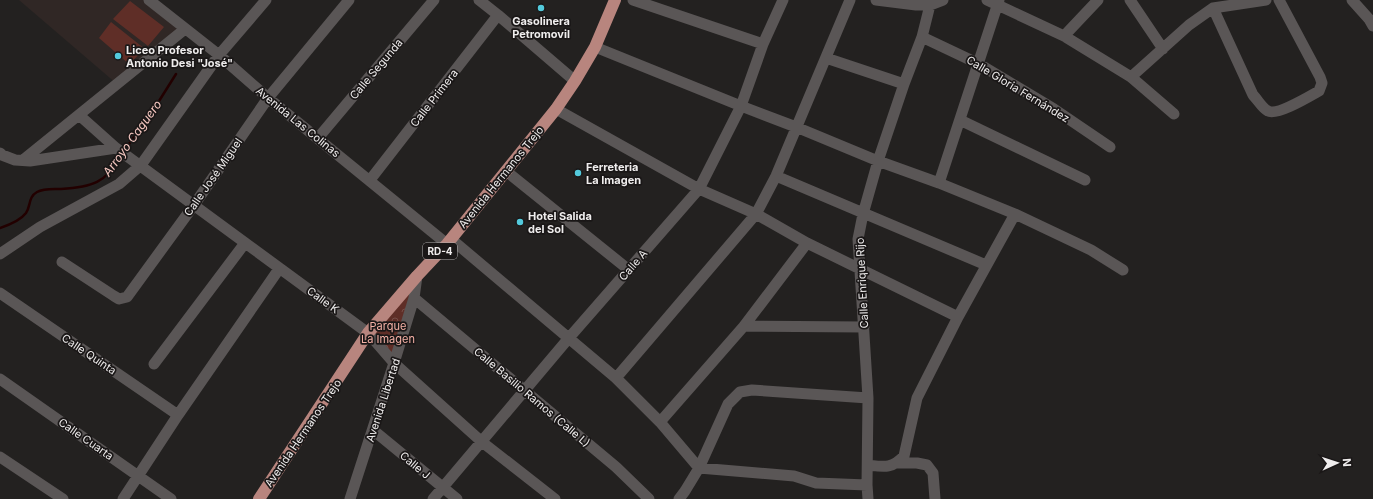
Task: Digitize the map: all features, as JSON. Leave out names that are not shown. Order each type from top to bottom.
[{"type":"main road","name":"Avenida Hermanos Trejo","points":[[259,499],[368,333],[449,242],[556,109],[575,81],[595,46],[614,0]]},
{"type":"street","name":"Avenida Las Colinas","points":[[149,0],[219,56],[268,98],[449,242],[616,378],[660,422],[699,468]]},
{"type":"street","points":[[0,254],[40,227],[120,184],[141,165],[219,56],[266,0]]},
{"type":"street","name":"Calle José Miguel","points":[[62,262],[119,299],[127,297],[194,205],[268,98],[348,0]]},
{"type":"street","name":"Calle Segunda","points":[[318,138],[434,0]]},
{"type":"street","points":[[633,0],[764,44]]},
{"type":"street","name":"Calle A","points":[[433,499],[568,339],[699,189],[741,106],[764,44],[783,0]]},
{"type":"street","points":[[616,378],[756,214],[776,176],[850,0]]},
{"type":"street","points":[[876,0],[916,6],[930,5],[943,0]]},
{"type":"street","points":[[987,0],[998,3],[1064,36],[1131,77],[1174,114]]},
{"type":"street","points":[[1064,36],[1098,0]]},
{"type":"street","points":[[1130,0],[1163,49]]},
{"type":"street","points":[[1131,77],[1189,25],[1213,8],[1266,0]]},
{"type":"street","points":[[1213,8],[1254,95],[1263,107],[1272,113],[1280,111],[1319,91],[1322,83],[1279,0]]},
{"type":"street","points":[[1352,0],[1373,26]]},
{"type":"street","points":[[482,1],[575,81]]},
{"type":"street","points":[[939,183],[998,3]]},
{"type":"street","name":"Calle Enrique Rijo","points":[[868,499],[868,398],[858,239],[863,214],[878,161],[904,84],[922,37],[930,5]]},
{"type":"street","name":"Calle Primera","points":[[370,180],[498,15]]},
{"type":"street","points":[[23,160],[185,29]]},
{"type":"street","name":"Calle Gloria Fernández","points":[[922,37],[979,64],[1054,109],[1110,147]]},
{"type":"street","points":[[595,46],[741,106],[796,126],[878,161],[939,183],[1015,214],[1090,250],[1123,270]]},
{"type":"street","points":[[826,58],[904,84]]},
{"type":"street","points":[[556,109],[699,189],[756,214],[807,243],[958,317]]},
{"type":"street","name":"Calle K","points":[[79,115],[122,151],[368,333],[394,363],[482,442],[555,499]]},
{"type":"street","points":[[960,120],[1085,180]]},
{"type":"street","points":[[0,153],[15,160],[30,161],[122,151]]},
{"type":"street","points":[[506,171],[629,270]]},
{"type":"street","points":[[776,176],[986,265]]},
{"type":"street","points":[[898,463],[904,456],[917,398],[958,317],[1015,214]]},
{"type":"street","points":[[154,364],[245,243]]},
{"type":"street","points":[[660,422],[744,326],[807,243]]},
{"type":"street","points":[[123,499],[178,415],[280,269]]},
{"type":"street","name":"Avenida Libertad","points":[[352,498],[414,298],[418,276]]},
{"type":"street","name":"Calle Quinta","points":[[0,293],[178,415]]},
{"type":"street","name":"Calle Basilio Ramos (Calle L)","points":[[414,298],[616,467],[649,499]]},
{"type":"street","points":[[744,326],[864,327]]},
{"type":"street","name":"Calle Cuarta","points":[[0,379],[139,475],[171,499]]},
{"type":"street","points":[[679,499],[699,468],[728,404],[740,392],[752,390],[868,398]]},
{"type":"street","name":"Calle J","points":[[373,430],[457,499]]},
{"type":"street","points":[[0,457],[63,499]]},
{"type":"street","points":[[868,465],[886,467],[898,463],[917,463],[927,465],[933,473],[935,499]]},
{"type":"street","points":[[699,468],[794,476],[816,483],[867,485]]},
{"type":"shaded area","name":"Liceo Profesor Antonio Desi \"José\"","points":[[19,0],[150,0],[185,29],[117,84]]},
{"type":"green space","points":[[130,1],[164,27],[148,46],[113,19]]},
{"type":"green space","points":[[111,22],[145,49],[129,64],[99,38]]},
{"type":"green space","name":"Parque La Imagen","points":[[417,276],[394,363],[368,333]]},
{"type":"waterway","name":"Arroyo Caguero","points":[[124,151],[154,109],[176,74]]},
{"type":"waterway","name":"Arroyo Caguero","points":[[0,228],[24,216],[28,210],[32,196],[37,192],[46,189],[61,189],[90,185],[104,178],[121,156]]},
{"type":"place","name":"Gasolinera Petromovil","points":[[541,8]]},
{"type":"place","name":"Liceo Profesor Antonio Desi \"José\"","points":[[118,56]]},
{"type":"place","name":"Ferreteria La Imagen","points":[[578,173]]},
{"type":"place","name":"Hotel Salida del Sol","points":[[520,222]]}]
